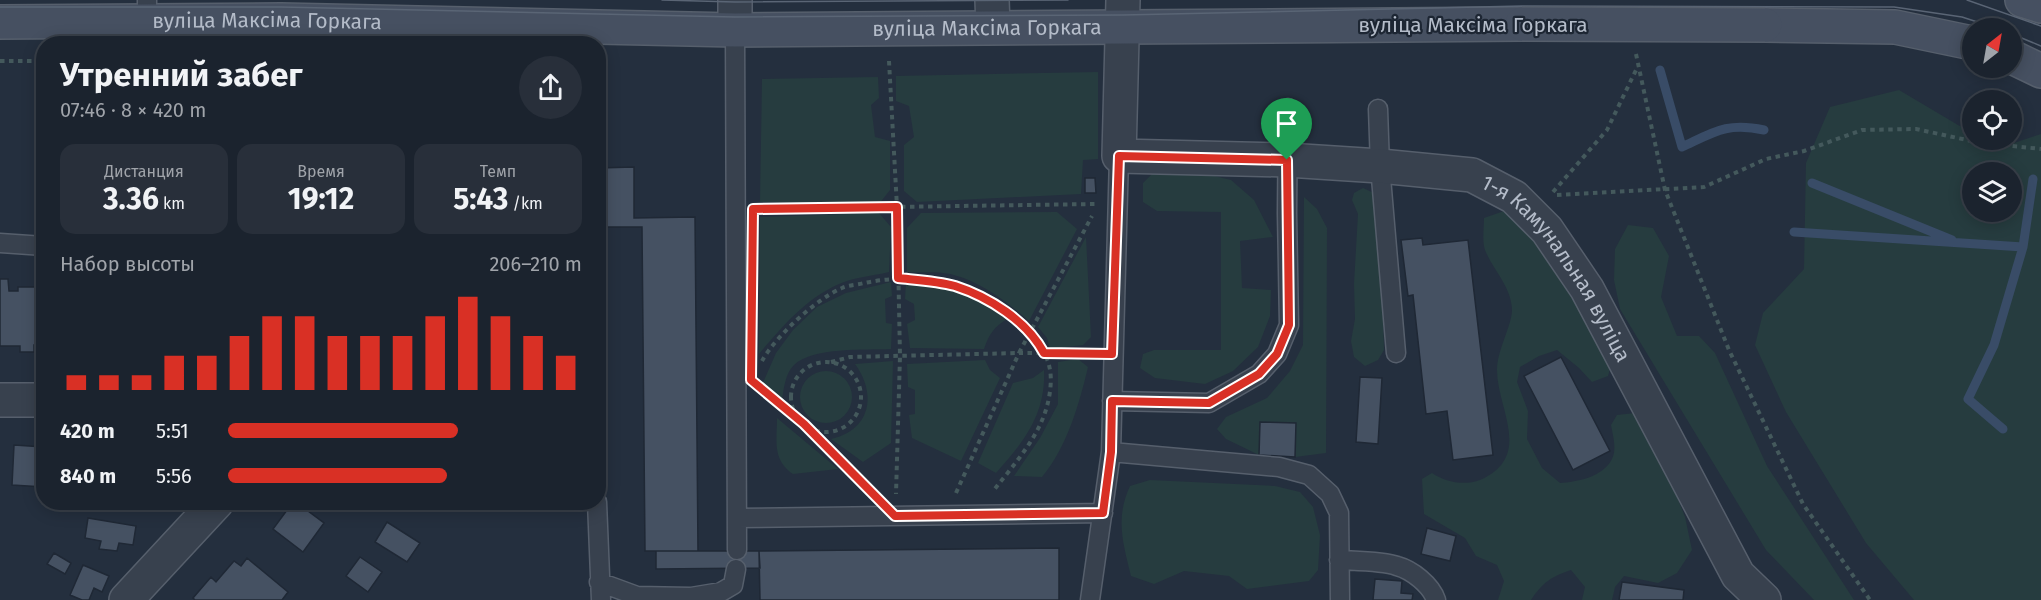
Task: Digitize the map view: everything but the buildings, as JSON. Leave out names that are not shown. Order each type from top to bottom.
[{"type":"main road","points":[[2022,0],[2041,6]]},
{"type":"main road","name":"вуліца Максіма Горкага","points":[[0,22],[147,11],[281,20],[993,13],[1123,14],[1522,24],[1895,27],[1962,41]]},
{"type":"main road","points":[[2022,62],[2041,71]]},
{"type":"street","points":[[1119,156],[1123,14]]},
{"type":"street","name":"1-я Камунальная вуліца","points":[[1119,156],[1287,160],[1472,175],[1514,197],[1547,230],[1587,289],[1738,575],[1764,600]]},
{"type":"street","points":[[0,400],[36,400]]},
{"type":"street","points":[[126,600],[210,510]]},
{"type":"lane","points":[[599,582],[637,596],[691,598],[721,592],[733,585],[736,560],[735,15]]},
{"type":"lane","points":[[1112,401],[1209,403],[1259,374],[1277,354],[1289,325],[1288,108]]},
{"type":"lane","points":[[1378,109],[1380,166],[1396,353]]},
{"type":"lane","points":[[1090,600],[1111,452],[1119,156]]},
{"type":"lane","points":[[0,243],[36,245]]},
{"type":"lane","points":[[1111,452],[1279,467],[1309,475],[1330,494],[1339,513],[1340,600]]},
{"type":"lane","points":[[597,510],[601,600]]},
{"type":"lane","points":[[736,518],[1103,513]]},
{"type":"lane","points":[[1339,560],[1397,565],[1420,579],[1436,600]]},
{"type":"path","points":[[1634,45],[1665,189],[1729,350],[1803,504],[1870,600]]},
{"type":"path","points":[[888,56],[897,207],[900,356],[895,516]]},
{"type":"path","points":[[0,61],[36,61]]},
{"type":"path","points":[[1637,67],[1607,130],[1550,195],[1704,188],[1766,159],[1804,151],[1862,130],[1916,129],[1976,142],[2041,149]]},
{"type":"path","points":[[753,209],[1099,204],[1018,353],[946,515]]},
{"type":"path","points":[[760,365],[784,333],[816,304],[843,287],[898,278],[954,286],[999,307],[1030,332],[1044,353],[1050,370],[1047,406],[1026,448],[974,515]]},
{"type":"path","points":[[831,362],[848,370],[859,384],[861,393],[858,411],[847,425],[838,430],[821,431],[804,424],[793,410],[791,401],[794,382],[805,368],[813,364],[850,357],[1018,353],[1112,354]]},
{"type":"path","points":[[760,388],[804,424],[895,516]]},
{"type":"green space","points":[[1098,72],[1098,159],[1083,160],[1081,194],[917,202],[904,191],[904,145],[914,137],[909,106],[896,101],[896,76]]},
{"type":"green space","points":[[878,77],[879,98],[871,105],[875,137],[890,141],[890,190],[879,204],[760,202],[762,79]]},
{"type":"green space","points":[[1899,90],[1962,127],[1962,150],[2022,150],[2022,140],[2041,134],[2041,600],[1914,600],[1866,543],[1786,412],[1755,345],[1763,313],[1804,269],[1806,163],[1830,107]]},
{"type":"green space","points":[[1202,173],[1231,180],[1254,200],[1273,237],[1240,241],[1242,288],[1271,290],[1270,316],[1258,347],[1233,371],[1205,384],[1155,378],[1140,368],[1143,354],[1154,350],[1221,350],[1221,212],[1157,211],[1143,202],[1143,183],[1152,174]]},
{"type":"green space","points":[[1363,188],[1376,194],[1380,206],[1384,350],[1378,360],[1365,366],[1354,357],[1351,341],[1355,319],[1354,284],[1358,214],[1352,200],[1354,193]]},
{"type":"green space","points":[[1304,197],[1317,209],[1327,228],[1326,453],[1295,457],[1296,423],[1261,422],[1259,455],[1226,439],[1217,429],[1226,417],[1267,398],[1290,371],[1303,345]]},
{"type":"green space","points":[[1504,211],[1524,223],[1551,259],[1611,365],[1608,376],[1592,382],[1557,350],[1539,356],[1520,367],[1517,382],[1528,411],[1527,439],[1542,468],[1560,483],[1582,480],[1596,474],[1612,459],[1614,442],[1611,425],[1617,415],[1635,413],[1651,430],[1685,517],[1692,550],[1677,573],[1658,583],[1624,576],[1615,587],[1612,600],[1582,600],[1585,587],[1571,570],[1548,581],[1531,600],[1498,600],[1504,581],[1497,565],[1476,556],[1465,538],[1424,514],[1422,479],[1432,473],[1455,482],[1468,483],[1480,480],[1496,470],[1505,458],[1509,445],[1509,431],[1498,385],[1497,370],[1499,354],[1512,314],[1511,300],[1488,257],[1483,239],[1484,218]]},
{"type":"green space","points":[[1057,212],[1077,229],[1029,321],[994,294],[965,278],[943,273],[907,272],[907,228],[921,213]]},
{"type":"green space","points":[[879,213],[891,227],[889,272],[839,284],[815,297],[795,314],[759,354],[760,217]]},
{"type":"green space","points":[[1628,225],[1653,228],[1669,256],[1661,297],[1677,336],[1699,336],[1715,353],[1767,466],[1854,600],[1814,600],[1766,550],[1620,309],[1614,280],[1615,249]]},
{"type":"green space","points":[[1086,237],[1091,337],[1083,345],[1050,349],[1047,338],[1038,327]]},
{"type":"green space","points":[[891,282],[892,296],[885,299],[886,323],[892,324],[891,349],[826,352],[802,359],[794,365],[785,381],[782,400],[762,385],[776,353],[793,330],[817,307],[846,293]]},
{"type":"green space","points":[[906,282],[947,289],[971,297],[1007,319],[993,331],[984,349],[910,348],[907,324],[915,320],[914,304],[905,299]]},
{"type":"green space","points":[[1078,359],[1088,367],[1076,411],[1051,465],[1042,477],[1014,476],[1040,438],[1058,404],[1058,362]]},
{"type":"green space","points":[[985,360],[990,370],[1000,378],[961,461],[912,438],[909,415],[915,414],[915,390],[908,387],[907,364]]},
{"type":"green space","points":[[893,361],[891,443],[863,462],[831,439],[855,428],[866,409],[868,399],[866,387],[855,364]]},
{"type":"green space","points":[[1044,370],[1044,386],[1037,414],[1016,450],[996,473],[978,463],[1013,383],[1033,378]]},
{"type":"green space","points":[[826,371],[840,375],[848,383],[852,397],[848,411],[840,419],[826,423],[812,419],[804,411],[800,397],[804,383],[812,375]]},
{"type":"green space","points":[[777,418],[838,469],[793,474],[782,462],[777,449]]},
{"type":"green space","points":[[1150,480],[1275,486],[1300,492],[1313,507],[1320,535],[1318,570],[1309,581],[1247,589],[1229,576],[1184,571],[1154,584],[1131,576],[1122,531],[1125,498],[1130,486]]},
{"type":"waterway","points":[[1660,70],[1682,147],[1712,133],[1730,128],[1764,130]]},
{"type":"waterway","points":[[2003,429],[1968,399],[1994,345],[2023,247],[2033,179]]},
{"type":"waterway","points":[[1812,183],[1952,240]]},
{"type":"waterway","points":[[1794,232],[2023,247]]},
{"type":"tram line","points":[[662,0],[735,2],[1068,0]]},
{"type":"tram line","points":[[1967,0],[2041,26]]},
{"type":"tram line","points":[[0,7],[281,7],[735,17],[1123,15],[1522,6],[1894,7],[1965,18]]},
{"type":"tram line","points":[[2022,38],[2041,46]]},
{"type":"route","points":[[1119,156],[1287,160],[1289,325],[1277,354],[1259,374],[1209,403],[1112,401],[1111,452],[1103,513],[895,516],[804,424],[751,380],[753,209],[897,207],[898,278],[954,286],[999,307],[1030,332],[1044,353],[1112,354],[1119,156]]}]
